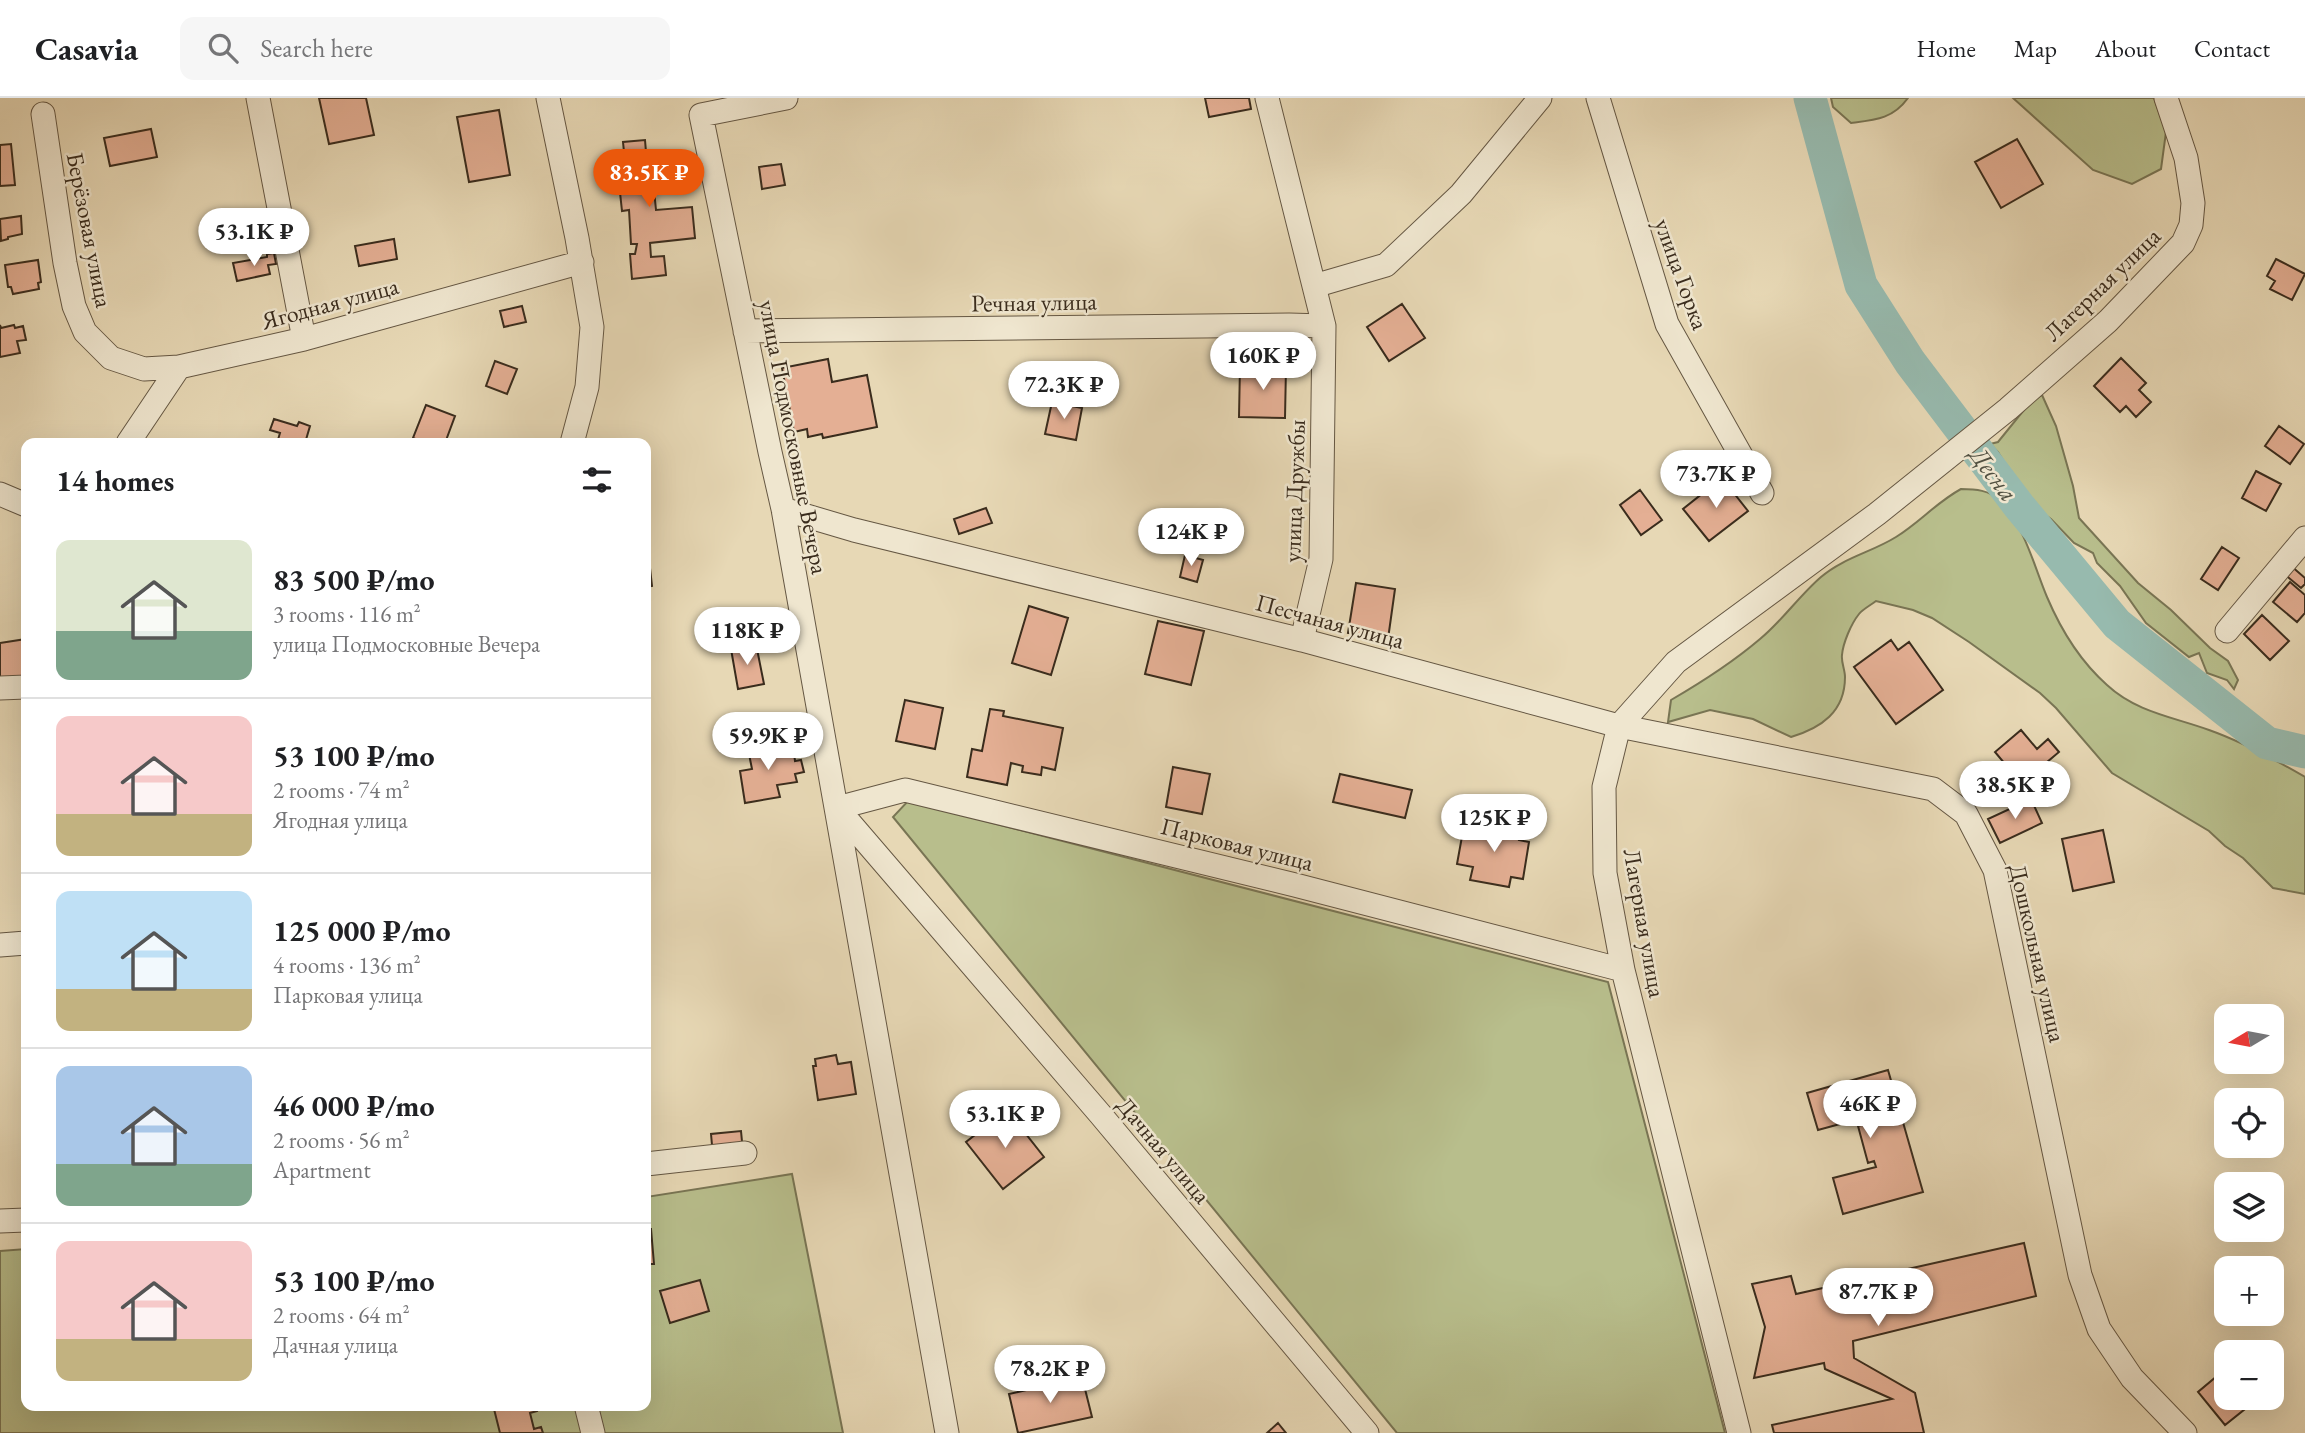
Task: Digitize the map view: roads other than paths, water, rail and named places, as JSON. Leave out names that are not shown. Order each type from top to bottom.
[{"type":"street","points":[[258,98],[304,340]]},
{"type":"street","points":[[548,98],[582,262],[592,327],[587,387],[573,438]]},
{"type":"street","name":"улица Подмосковные Вечера","points":[[786,98],[701,115],[783,509],[947,1433]]},
{"type":"street","name":"улица Дружбы","points":[[1267,98],[1324,326],[1321,559],[1302,640]]},
{"type":"street","points":[[1314,286],[1386,265],[1461,194],[1541,98]]},
{"type":"street","name":"улица Горка","points":[[1598,98],[1667,324],[1762,493]]},
{"type":"street","name":"Лагерная улица","points":[[1739,1433],[1623,970],[1605,873],[1604,788],[1619,726],[1676,662],[1877,514],[2008,409],[2108,321],[2183,243],[2191,225],[2193,203],[2186,158],[2166,98]]},
{"type":"street","name":"Берёзовая улица","points":[[43,114],[65,263],[74,306],[85,332],[111,358],[144,369],[179,367]]},
{"type":"street","name":"Ягодная улица","points":[[179,367],[304,340],[582,262]]},
{"type":"street","name":"Речная улица","points":[[745,331],[1324,326]]},
{"type":"street","points":[[131,438],[179,367]]},
{"type":"street","points":[[0,494],[21,503]]},
{"type":"street","name":"Песчаная улица","points":[[783,509],[854,530],[1302,640],[1619,726]]},
{"type":"street","points":[[2227,631],[2305,538]]},
{"type":"street","points":[[0,688],[21,687]]},
{"type":"street","name":"Дошкольная улица","points":[[1619,726],[1933,789],[1966,814],[1996,870],[2080,1275],[2099,1329],[2132,1378],[2185,1433]]},
{"type":"street","name":"Парковая улица","points":[[837,808],[905,790],[1295,885],[1623,970]]},
{"type":"street","name":"Дачная улица","points":[[837,808],[1100,1114],[1367,1433]]},
{"type":"street","points":[[0,944],[21,943]]},
{"type":"street","points":[[651,1163],[745,1153]]},
{"type":"street","points":[[0,1221],[21,1220]]},
{"type":"street","points":[[588,1411],[593,1433]]},
{"type":"waterway","name":"Десна","points":[[1810,98],[1861,285],[1910,362],[2019,506],[2117,624],[2267,743],[2305,752]]}]
